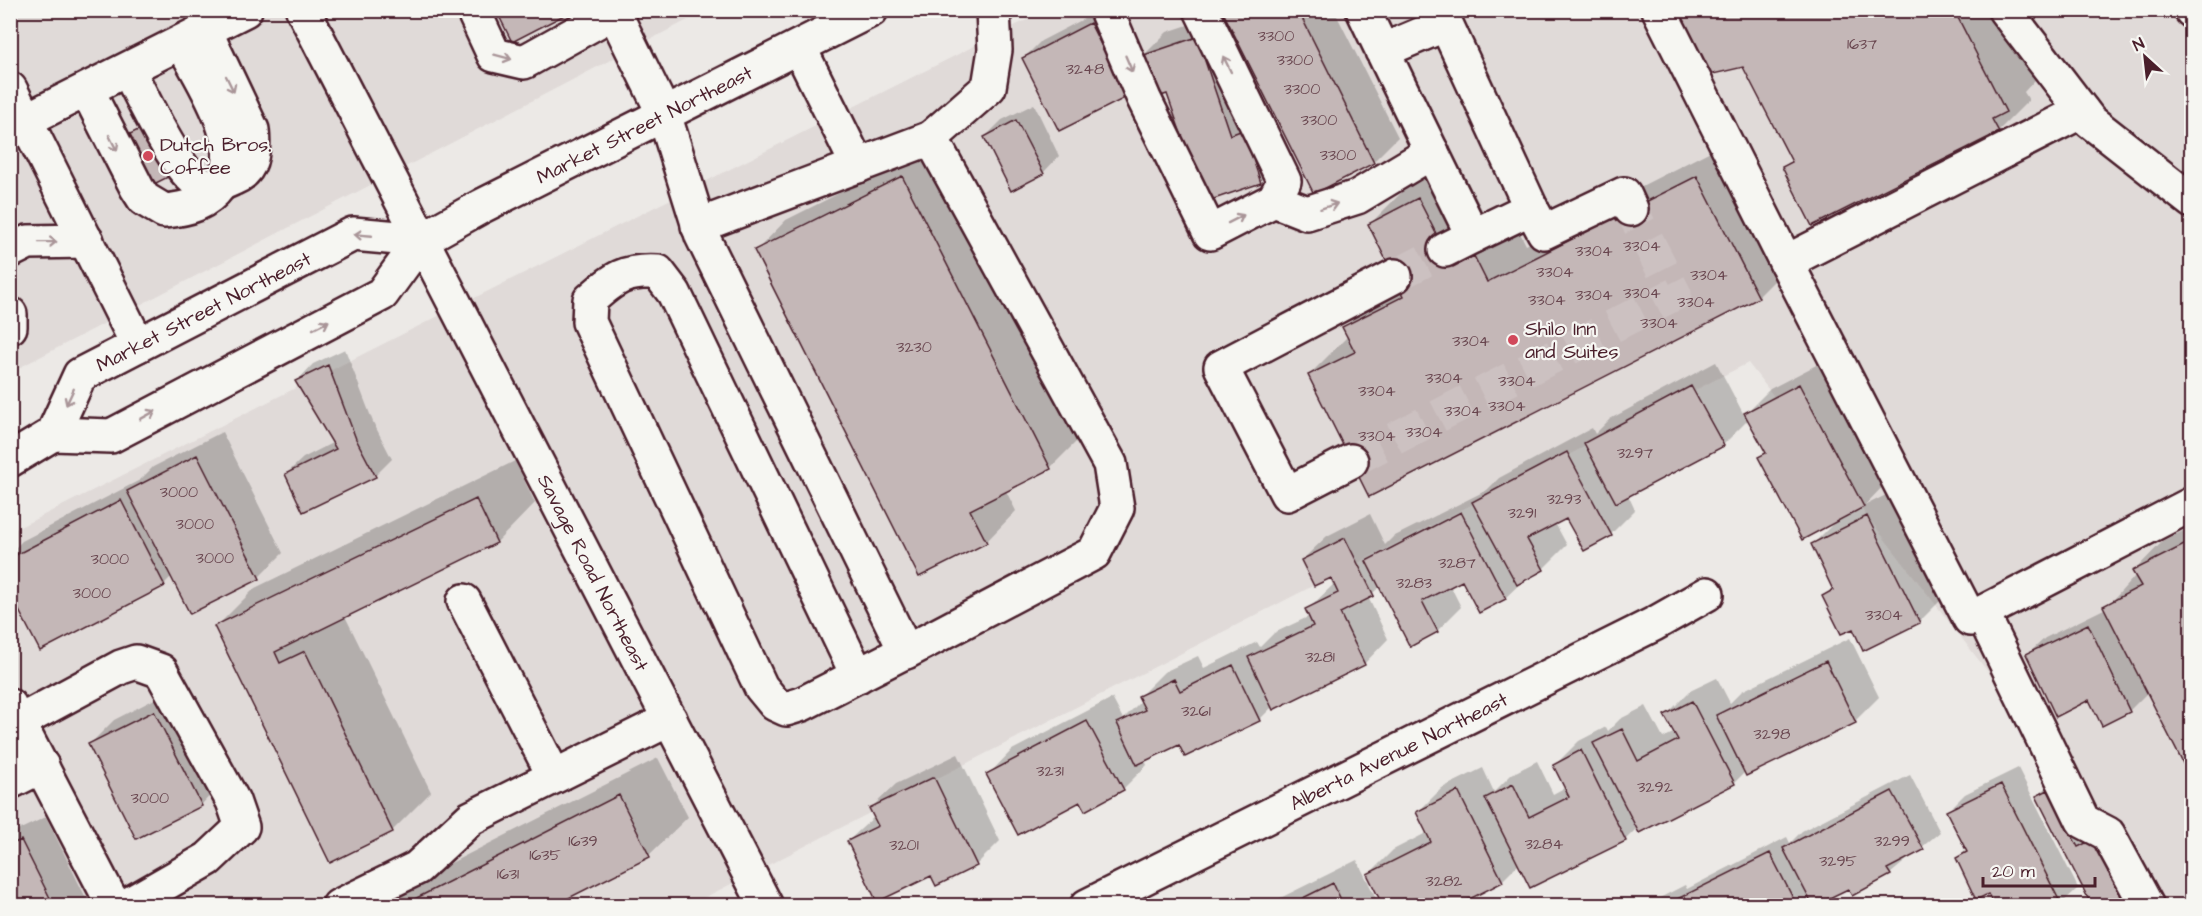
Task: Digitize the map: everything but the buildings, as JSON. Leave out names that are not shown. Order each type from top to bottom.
[{"type":"main road","points":[[18,124],[245,10]]},
{"type":"main road","name":"Savage Road Northeast","points":[[303,10],[766,906]]},
{"type":"main road","points":[[473,10],[494,55],[524,62],[614,11],[664,114],[698,226],[906,651]]},
{"type":"main road","name":"Market Street Northeast","points":[[421,240],[353,234],[80,375],[53,434],[111,436],[254,359],[382,294],[421,240],[492,201],[871,10]]},
{"type":"main road","points":[[698,226],[932,138],[990,87],[995,50],[993,10]]},
{"type":"main road","points":[[1106,10],[1144,99],[1210,233],[1274,200],[1284,181],[1201,10]]},
{"type":"main road","points":[[1363,10],[1432,152],[1459,243],[1531,208]]},
{"type":"main road","points":[[1659,10],[1970,619],[2192,504]]},
{"type":"main road","points":[[2005,10],[2090,121],[2192,201]]},
{"type":"main road","points":[[1382,51],[1446,24],[1544,232],[1623,194],[1631,209]]},
{"type":"main road","points":[[87,90],[137,188],[153,206],[164,211],[199,204],[214,194],[226,177],[231,148],[193,37]]},
{"type":"main road","points":[[799,47],[858,166]]},
{"type":"main road","points":[[128,70],[180,165],[193,180],[205,185],[220,184]]},
{"type":"main road","points":[[10,90],[18,124],[87,241],[138,345]]},
{"type":"main road","points":[[1786,262],[2082,111]]},
{"type":"main road","points":[[858,676],[674,293],[658,272],[635,270],[607,284],[590,300],[589,322],[761,687],[775,704],[786,709],[802,704],[858,676],[906,651],[955,629],[1094,553],[1117,508],[1110,464],[932,138]]},
{"type":"main road","points":[[1274,200],[1307,213],[1357,196],[1432,152]]},
{"type":"main road","points":[[10,251],[28,242],[87,241]]},
{"type":"main road","points":[[1351,461],[1287,494],[1221,367],[1395,276]]},
{"type":"main road","points":[[10,314],[10,327]]},
{"type":"main road","points":[[10,460],[53,434]]},
{"type":"main road","name":"Alberta Avenue Northeast","points":[[1087,906],[1654,624],[1707,594]]},
{"type":"main road","points":[[464,601],[554,777]]},
{"type":"main road","points":[[1982,613],[2082,821],[2108,834],[2147,906]]},
{"type":"main road","points":[[114,906],[15,714],[136,662],[160,671],[233,801],[242,827],[208,859],[126,906]]},
{"type":"main road","points":[[339,906],[417,868],[471,818],[670,719]]},
{"type":"main road","points":[[10,782],[42,766]]},
{"type":"shaded area","points":[[11,11],[705,11],[11,372]]},
{"type":"shaded area","points":[[1044,11],[2191,11],[2191,905],[2169,905],[1748,363],[690,905],[11,905],[10,532]]},
{"type":"tunnel","points":[[1351,461],[1675,294],[1631,209]]},
{"type":"tunnel","points":[[1395,276],[1445,250]]},
{"type":"place","name":"Dutch Bros. Coffee","points":[[148,156]]},
{"type":"place","name":"Shilo Inn and Suites","points":[[1513,340]]}]
